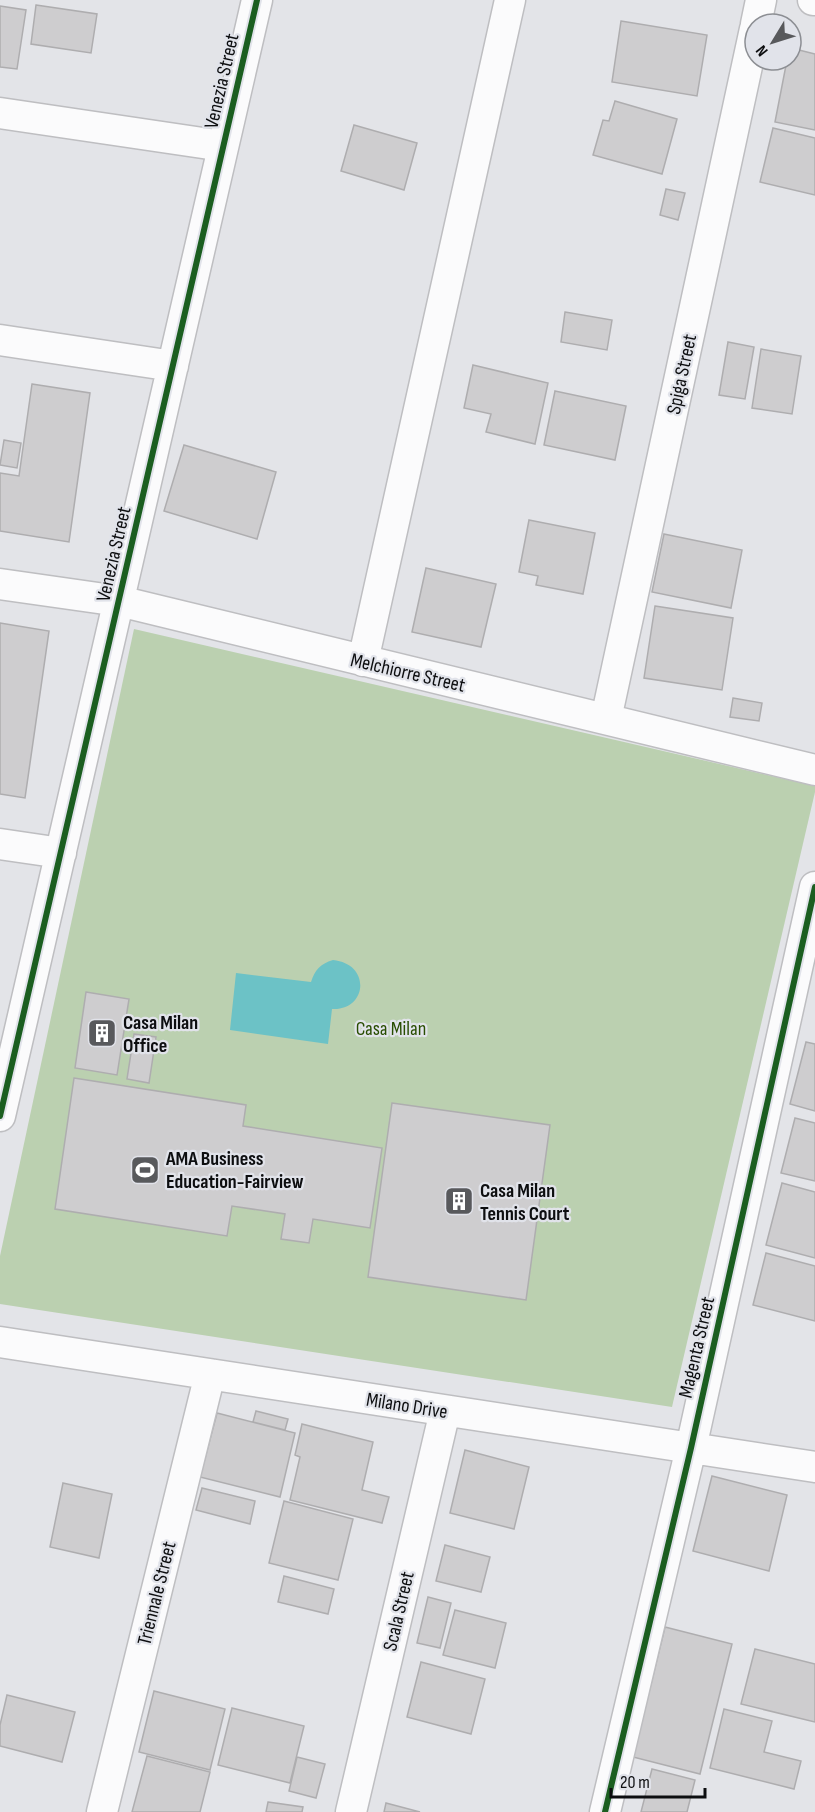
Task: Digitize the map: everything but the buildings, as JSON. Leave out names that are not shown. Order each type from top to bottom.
[{"type":"street","name":"Venezia Street","points":[[0,1116],[3,1086],[61,853],[257,0]]},
{"type":"street","points":[[363,661],[510,0]]},
{"type":"street","name":"Spiga Street","points":[[606,719],[746,72]]},
{"type":"street","points":[[0,113],[223,146]]},
{"type":"street","points":[[0,340],[173,366]]},
{"type":"street","name":"Melchiorre Street","points":[[0,584],[119,601],[815,770]]},
{"type":"street","points":[[0,844],[61,853]]},
{"type":"street","name":"Magenta Street","points":[[605,1812],[691,1448],[815,887]]},
{"type":"street","name":"Milano Drive","points":[[0,1342],[815,1467]]},
{"type":"street","name":"Triennale Street","points":[[102,1812],[210,1374]]},
{"type":"street","name":"Scala Street","points":[[351,1812],[445,1411]]},
{"type":"green space","name":"Casa Milan","points":[[134,629],[815,786],[672,1407],[0,1304],[0,1256]]},
{"type":"water","points":[[333,960],[346,963],[354,970],[359,978],[360,987],[352,1003],[344,1008],[332,1009],[328,1044],[230,1030],[236,973],[311,982],[319,968]]},
{"type":"cycle path","points":[[0,1116],[257,0]]},
{"type":"cycle path","points":[[605,1812],[691,1448],[815,887]]},
{"type":"place","name":"Casa Milan Office","points":[[102,1033]]},
{"type":"place","name":"AMA Business Education-Fairview","points":[[145,1170]]},
{"type":"place","name":"Casa Milan Tennis Court","points":[[459,1201]]}]
